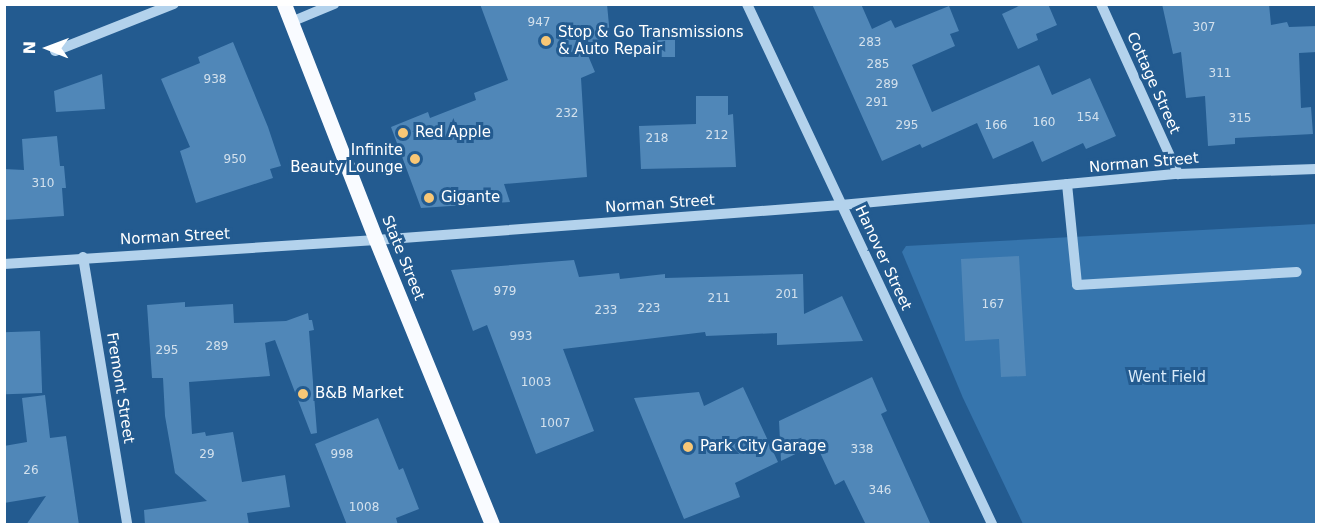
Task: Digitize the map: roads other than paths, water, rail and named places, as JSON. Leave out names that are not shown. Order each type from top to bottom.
[{"type":"main road","name":"State Street","points":[[284,4],[376,240],[492,525]]},
{"type":"street","points":[[55,51],[174,4]]},
{"type":"street","points":[[291,22],[334,4]]},
{"type":"street","name":"Hanover Street","points":[[747,4],[992,525]]},
{"type":"street","name":"Cottage Street","points":[[1101,4],[1178,174]]},
{"type":"street","name":"Norman Street","points":[[4,264],[83,257],[376,240],[841,205],[1178,174],[1317,169]]},
{"type":"street","points":[[1067,184],[1077,285],[1297,272]]},
{"type":"street","name":"Fremont Street","points":[[83,257],[127,525]]},
{"type":"place","name":"Stop & Go Transmissions & Auto Repair","points":[[546,41]]},
{"type":"place","name":"Red Apple","points":[[403,133]]},
{"type":"place","name":"Infinite Beauty Lounge","points":[[415,159]]},
{"type":"place","name":"Gigante","points":[[429,198]]},
{"type":"place","name":"B&B Market","points":[[303,394]]},
{"type":"place","name":"Park City Garage","points":[[688,447]]},
{"type":"park label","name":"Went Field","points":[[1167,378]]}]
